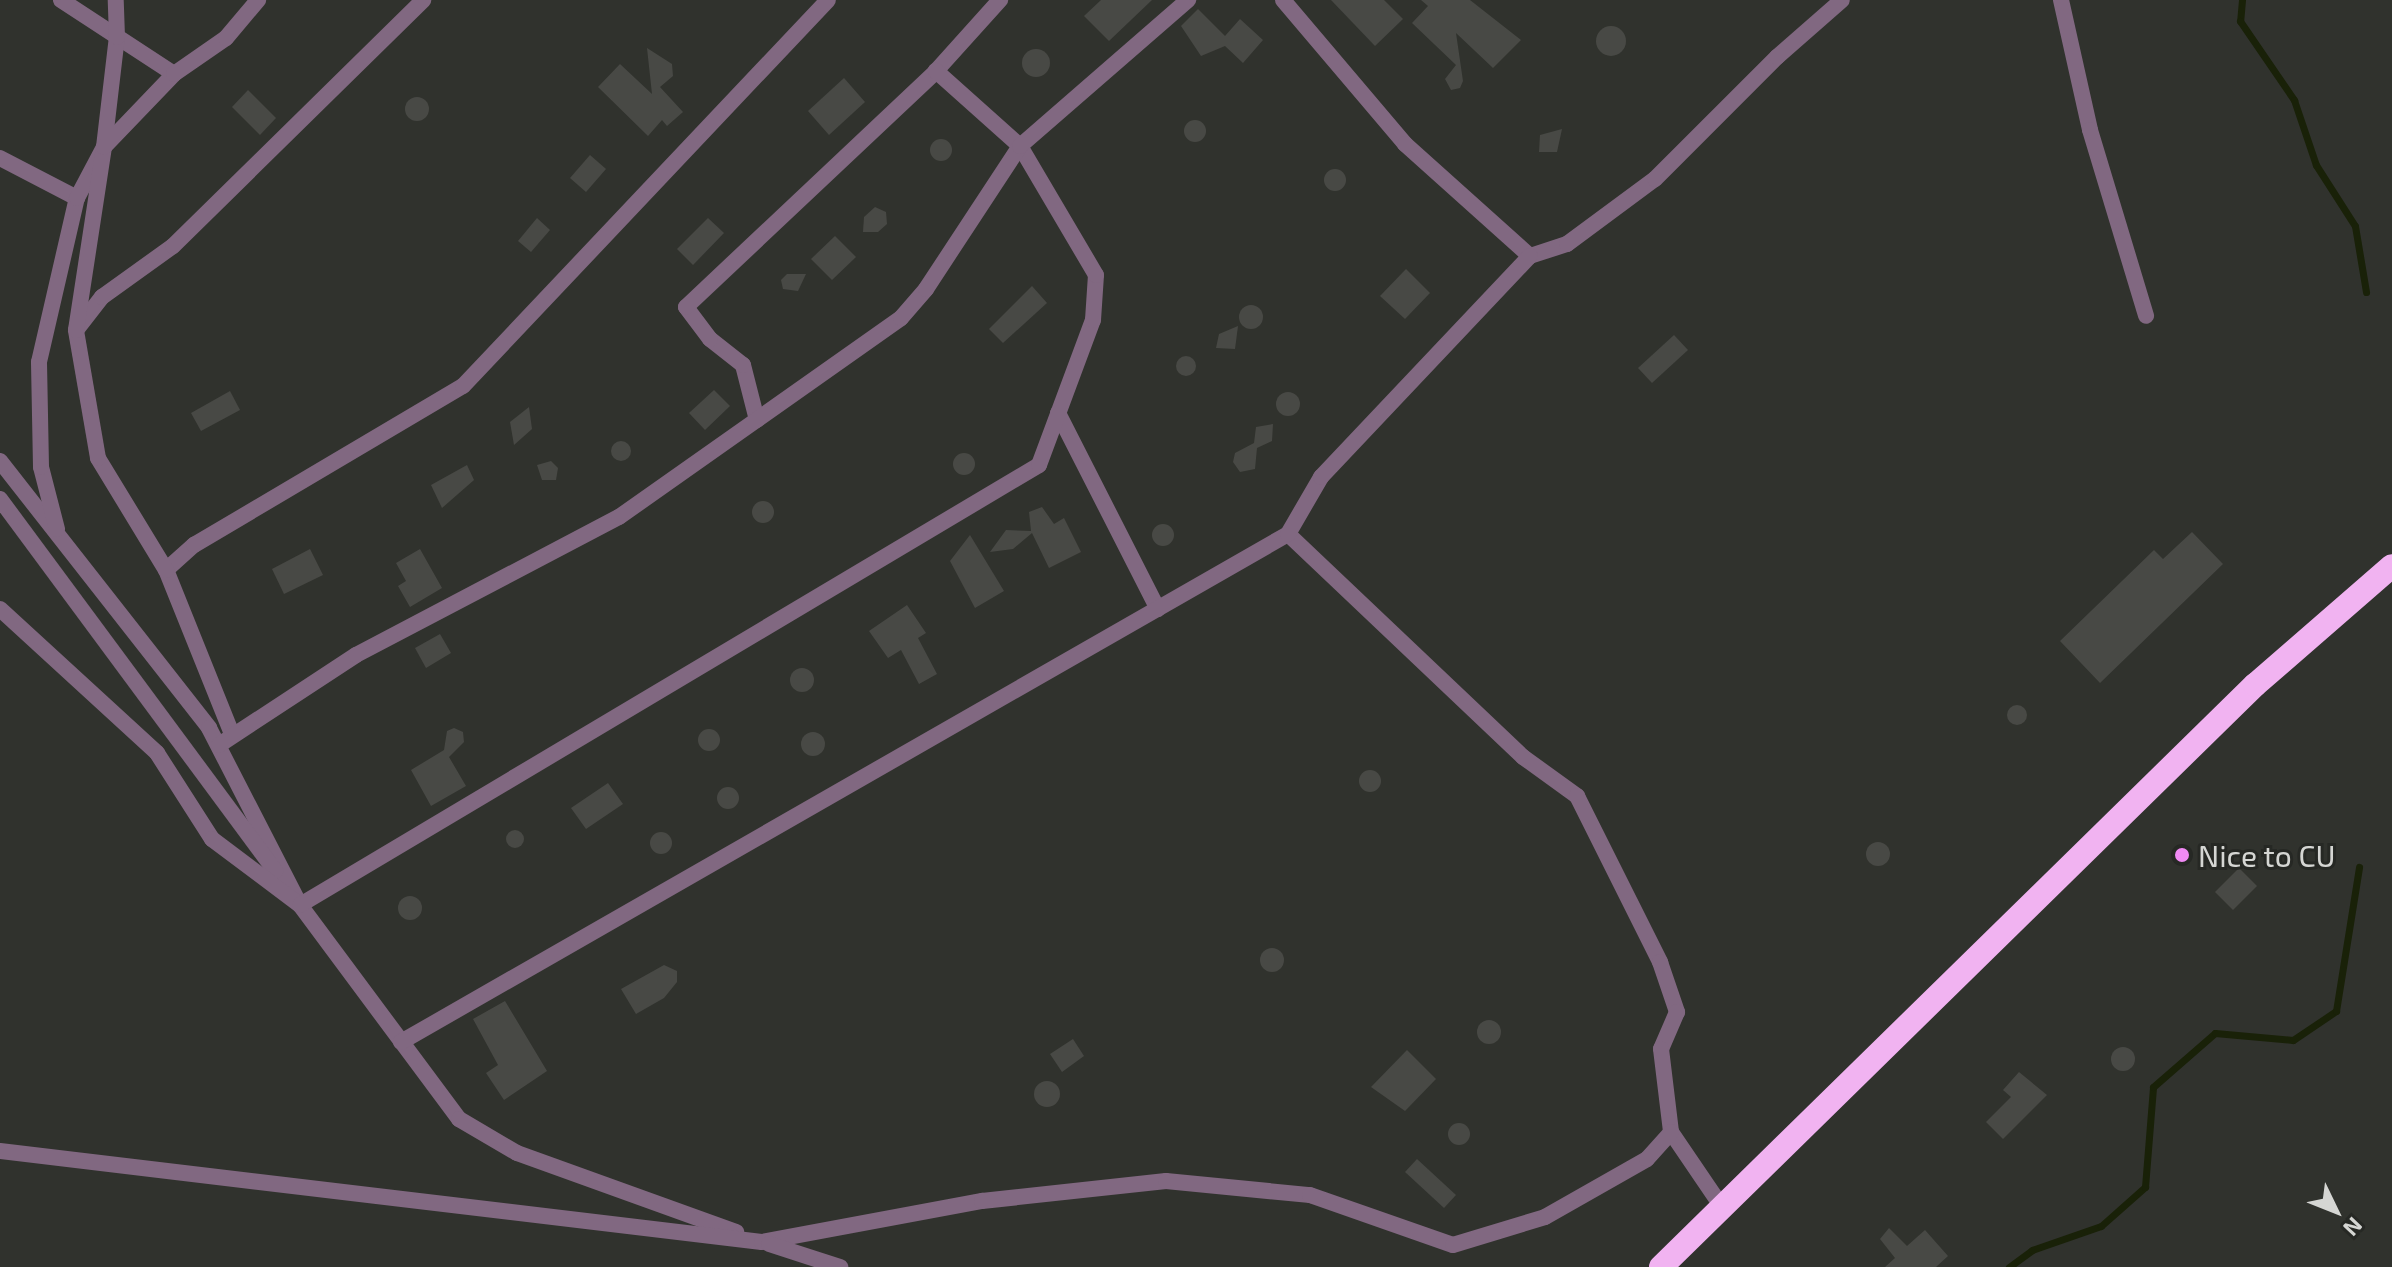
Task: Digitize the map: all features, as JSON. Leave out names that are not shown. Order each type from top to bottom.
[{"type":"highway","points":[[1661,1267],[2255,685],[2392,566]]},
{"type":"street","points":[[61,0],[174,74]]},
{"type":"street","points":[[116,0],[117,37],[104,147],[76,330],[98,458],[166,570],[226,740],[300,905],[412,1060],[459,1119],[517,1153],[840,1267]]},
{"type":"street","points":[[59,534],[41,467],[39,362],[77,198],[104,147],[174,74],[226,38],[258,0]]},
{"type":"street","points":[[76,330],[102,297],[173,246],[423,0]]},
{"type":"street","points":[[166,570],[194,545],[463,386],[828,0]]},
{"type":"street","points":[[757,420],[743,365],[710,339],[686,307],[936,71],[1000,0]]},
{"type":"street","points":[[226,740],[356,655],[619,517],[901,318],[926,289],[1020,146],[1188,0]]},
{"type":"street","points":[[1283,0],[1405,144],[1530,256]]},
{"type":"street","points":[[401,1042],[1288,534],[1321,477],[1530,256],[1567,244],[1655,179],[1777,57],[1842,0]]},
{"type":"street","points":[[2061,0],[2090,130],[2146,316]]},
{"type":"street","points":[[300,905],[1039,465],[1093,320],[1096,275],[1020,146],[936,71]]},
{"type":"street","points":[[0,158],[77,198]]},
{"type":"street","points":[[1058,413],[1158,609]]},
{"type":"street","points":[[0,461],[226,740]]},
{"type":"street","points":[[0,499],[412,1060]]},
{"type":"street","points":[[1288,534],[1523,757],[1577,796],[1660,962],[1677,1012],[1661,1049],[1671,1132],[1722,1207]]},
{"type":"street","points":[[0,609],[157,753],[212,839],[300,905]]},
{"type":"street","points":[[0,1151],[762,1242],[982,1201],[1166,1181],[1310,1195],[1453,1245],[1545,1217],[1647,1159],[1671,1132]]},
{"type":"building","points":[[1101,0],[1152,0],[1109,41],[1084,16]]},
{"type":"building","points":[[1331,0],[1384,0],[1403,19],[1375,46]]},
{"type":"building","points":[[1421,0],[1470,0],[1521,40],[1493,68],[1456,33],[1463,81],[1460,88],[1451,90],[1445,79],[1456,65],[1412,23],[1428,6]]},
{"type":"building","points":[[1198,9],[1225,36],[1240,19],[1263,40],[1243,63],[1225,46],[1201,56],[1181,26]]},
{"type":"building","points":[[1611,26],[1617,27],[1625,35],[1625,47],[1617,55],[1611,56],[1605,55],[1597,47],[1596,41],[1597,35],[1605,27]]},
{"type":"building","points":[[647,48],[672,64],[673,76],[660,87],[683,112],[667,126],[662,120],[648,136],[598,87],[620,64],[652,94]]},
{"type":"building","points":[[1036,49],[1046,53],[1050,63],[1046,73],[1036,77],[1026,73],[1022,63],[1026,53]]},
{"type":"building","points":[[844,78],[865,102],[829,135],[808,111]]},
{"type":"building","points":[[248,90],[276,118],[260,135],[232,107]]},
{"type":"building","points":[[417,97],[426,100],[429,109],[426,118],[417,121],[408,118],[405,109],[408,100]]},
{"type":"building","points":[[1191,120],[1199,120],[1206,131],[1199,142],[1191,142],[1184,135],[1184,127]]},
{"type":"building","points":[[1562,129],[1557,152],[1539,152],[1540,135]]},
{"type":"building","points":[[937,139],[945,139],[952,150],[945,161],[937,161],[930,154],[930,146]]},
{"type":"building","points":[[590,155],[606,169],[586,192],[570,178]]},
{"type":"building","points":[[1335,169],[1346,180],[1335,191],[1324,180]]},
{"type":"building","points":[[875,207],[886,212],[887,224],[878,232],[863,232],[864,217]]},
{"type":"building","points":[[537,218],[550,230],[531,252],[518,241]]},
{"type":"building","points":[[708,218],[724,233],[693,265],[677,249]]},
{"type":"building","points":[[835,236],[856,257],[832,280],[811,259]]},
{"type":"building","points":[[1406,269],[1430,293],[1405,319],[1380,296]]},
{"type":"building","points":[[787,274],[806,274],[798,291],[783,289],[781,280]]},
{"type":"building","points":[[1032,286],[1047,303],[1003,343],[989,329]]},
{"type":"building","points":[[1251,305],[1259,309],[1263,317],[1259,325],[1251,329],[1243,325],[1239,317],[1243,309]]},
{"type":"building","points":[[1238,326],[1235,349],[1216,348],[1219,334]]},
{"type":"building","points":[[1674,335],[1688,350],[1652,383],[1638,368]]},
{"type":"building","points":[[1186,356],[1193,359],[1196,366],[1193,373],[1186,376],[1179,373],[1176,366],[1179,359]]},
{"type":"building","points":[[714,390],[730,406],[705,430],[689,413]]},
{"type":"building","points":[[230,391],[240,410],[201,431],[191,413]]},
{"type":"building","points":[[1288,392],[1299,399],[1300,404],[1293,415],[1288,416],[1277,409],[1276,404],[1283,393]]},
{"type":"building","points":[[529,407],[532,429],[514,445],[510,422]]},
{"type":"building","points":[[1273,424],[1272,441],[1257,448],[1255,469],[1240,472],[1233,462],[1235,453],[1254,443],[1256,427]]},
{"type":"building","points":[[621,441],[628,444],[631,451],[628,458],[621,461],[614,458],[611,451],[614,444]]},
{"type":"building","points":[[960,453],[968,453],[975,464],[968,475],[960,475],[953,468],[953,460]]},
{"type":"building","points":[[551,461],[558,468],[556,480],[542,480],[537,465]]},
{"type":"building","points":[[467,465],[474,480],[442,508],[431,485]]},
{"type":"building","points":[[763,501],[771,504],[774,512],[771,520],[763,523],[755,520],[752,512],[755,504]]},
{"type":"building","points":[[1042,507],[1054,524],[1064,518],[1081,552],[1049,568],[1032,533],[1013,549],[990,552],[1006,530],[1031,531],[1029,512]]},
{"type":"building","points":[[1163,524],[1171,527],[1174,535],[1171,543],[1163,546],[1155,543],[1152,535],[1155,527]]},
{"type":"building","points":[[2192,532],[2223,564],[2100,683],[2060,641],[2154,550],[2163,559]]},
{"type":"building","points":[[970,535],[1004,591],[975,608],[950,561]]},
{"type":"building","points":[[310,549],[323,575],[284,594],[272,569]]},
{"type":"building","points":[[420,549],[442,588],[410,607],[398,586],[406,581],[396,563]]},
{"type":"building","points":[[907,605],[926,633],[918,638],[937,674],[919,684],[901,650],[888,658],[869,631]]},
{"type":"building","points":[[440,634],[451,653],[426,668],[415,648]]},
{"type":"building","points":[[802,668],[811,671],[814,680],[811,689],[802,692],[793,689],[790,680],[793,671]]},
{"type":"building","points":[[2017,705],[2024,708],[2027,715],[2024,722],[2017,725],[2010,722],[2007,715],[2010,708]]},
{"type":"building","points":[[454,728],[463,732],[464,742],[449,757],[466,786],[431,806],[411,770],[444,750],[447,731]]},
{"type":"building","points":[[709,729],[717,732],[720,740],[717,748],[709,751],[701,748],[698,740],[701,732]]},
{"type":"building","points":[[813,732],[821,736],[825,744],[821,752],[813,756],[805,752],[801,744],[805,736]]},
{"type":"building","points":[[1370,770],[1378,773],[1381,781],[1378,789],[1370,792],[1362,789],[1359,781],[1362,773]]},
{"type":"building","points":[[608,783],[623,804],[586,829],[571,808]]},
{"type":"building","points":[[724,787],[732,787],[739,798],[732,809],[724,809],[717,802],[717,794]]},
{"type":"building","points":[[511,830],[519,830],[524,839],[522,846],[511,848],[506,843],[506,835]]},
{"type":"building","points":[[661,832],[669,835],[672,843],[669,851],[661,854],[653,851],[650,843],[653,835]]},
{"type":"building","points":[[1878,842],[1889,849],[1890,854],[1883,865],[1878,866],[1867,859],[1866,854],[1873,843]]},
{"type":"building","points":[[2239,868],[2257,886],[2233,910],[2215,892]]},
{"type":"building","points":[[410,896],[419,899],[422,908],[419,917],[410,920],[401,917],[398,908],[401,899]]},
{"type":"building","points":[[1272,948],[1283,955],[1284,960],[1277,971],[1272,972],[1261,965],[1260,960],[1267,949]]},
{"type":"building","points":[[664,965],[677,971],[677,982],[664,998],[636,1014],[621,989]]},
{"type":"building","points":[[505,1001],[547,1071],[504,1100],[486,1073],[498,1065],[473,1019]]},
{"type":"building","points":[[1489,1020],[1497,1024],[1501,1032],[1497,1040],[1489,1044],[1481,1040],[1477,1032],[1481,1024]]},
{"type":"building","points":[[1073,1039],[1084,1056],[1062,1072],[1050,1054]]},
{"type":"building","points":[[2123,1047],[2132,1050],[2135,1059],[2132,1068],[2123,1071],[2114,1068],[2111,1059],[2114,1050]]},
{"type":"building","points":[[1407,1050],[1436,1079],[1405,1111],[1371,1087]]},
{"type":"building","points":[[2019,1072],[2047,1095],[2003,1139],[1986,1122],[2011,1097],[2003,1090]]},
{"type":"building","points":[[1047,1081],[1056,1085],[1060,1094],[1056,1103],[1047,1107],[1038,1103],[1034,1094],[1038,1085]]},
{"type":"building","points":[[1459,1123],[1467,1126],[1470,1134],[1467,1142],[1459,1145],[1451,1142],[1448,1134],[1451,1126]]},
{"type":"building","points":[[1417,1159],[1456,1195],[1444,1208],[1405,1172]]},
{"type":"building","points":[[1889,1228],[1907,1246],[1925,1230],[1948,1256],[1936,1267],[1885,1267],[1895,1258],[1880,1239]]},
{"type":"waterway","points":[[2242,0],[2240,21],[2294,100],[2316,165],[2355,226],[2366,292]]},
{"type":"waterway","points":[[2009,1267],[2032,1250],[2101,1226],[2145,1187],[2153,1087],[2215,1033],[2293,1040],[2336,1011],[2359,867]]},
{"type":"place","name":"Nice to CU","points":[[2182,855]]}]
